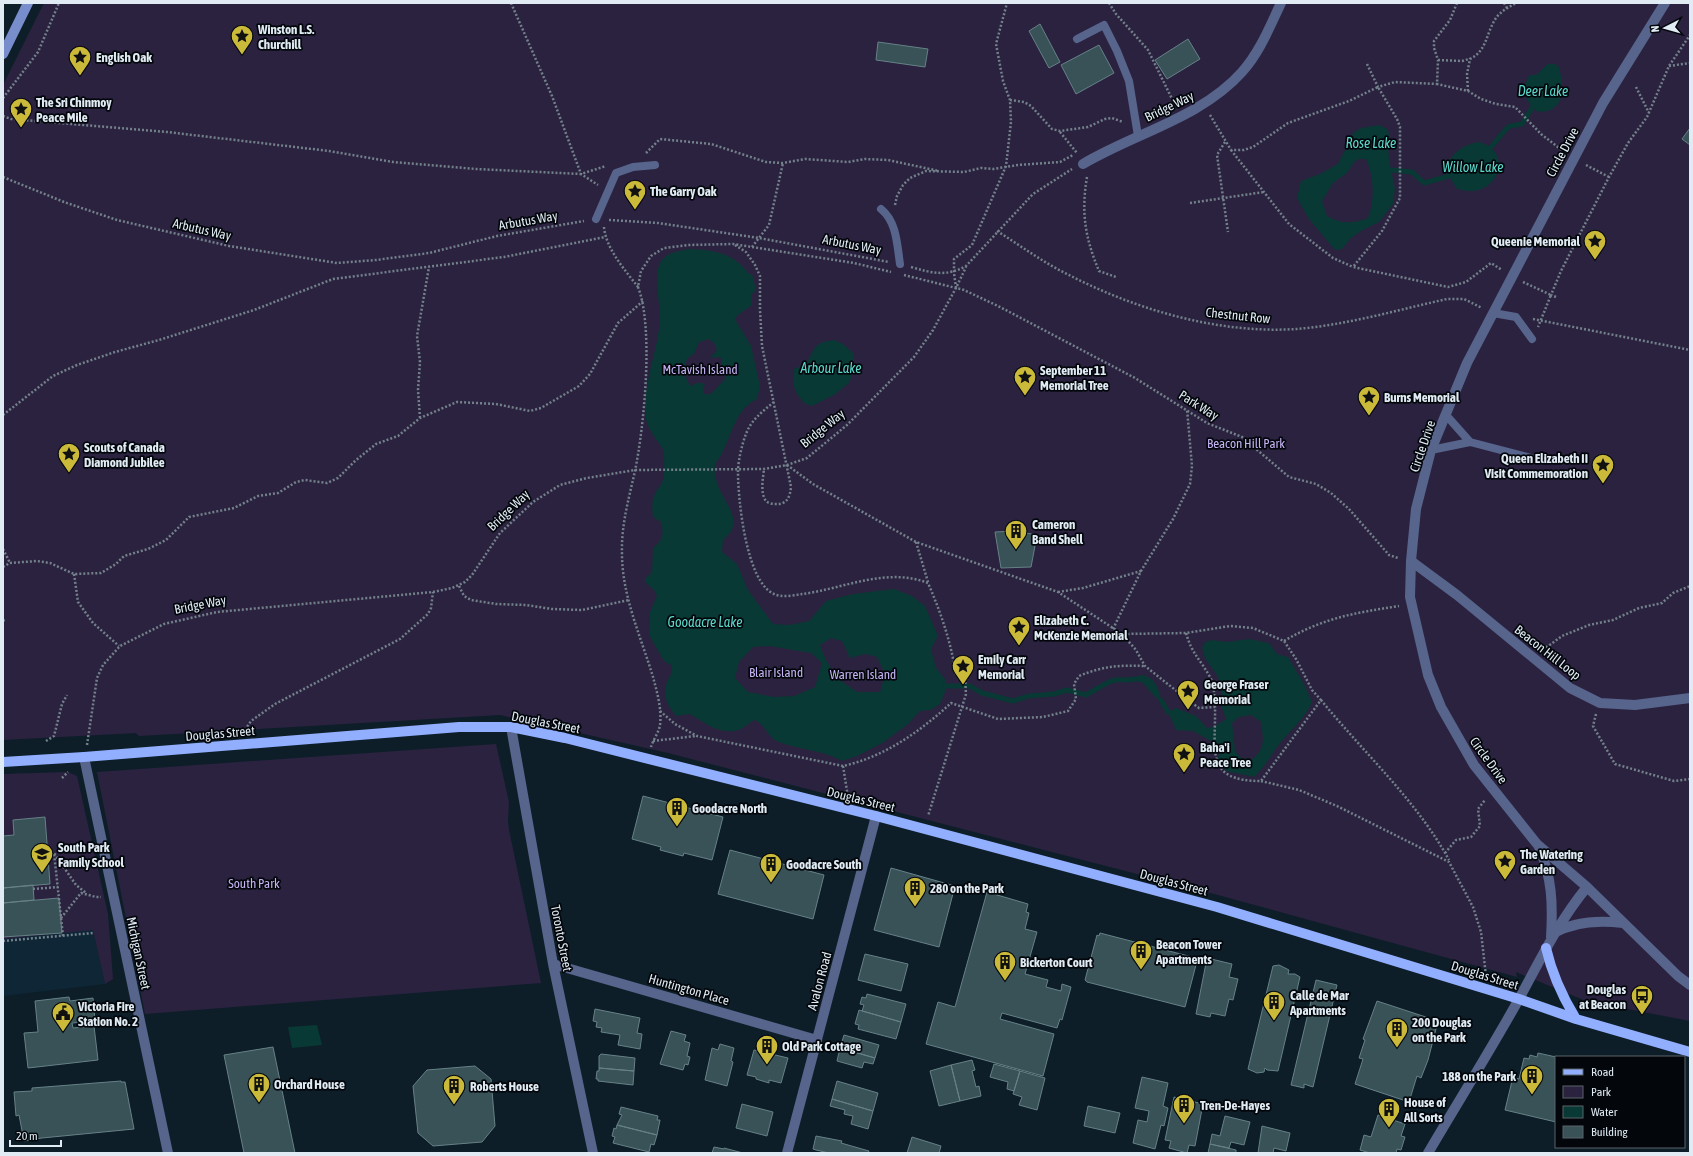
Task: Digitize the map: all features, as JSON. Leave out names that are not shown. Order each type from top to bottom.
[{"type":"main road","name":"Douglas Street","points":[[3,762],[84,758],[459,727],[511,727],[565,738],[876,816],[1217,907],[1519,999],[1576,1019],[1690,1052]]},
{"type":"main road","points":[[1550,940],[1552,971],[1563,998],[1576,1019]]},
{"type":"street","points":[[3,54],[28,3]]},
{"type":"street","name":"Bridge Way","points":[[1086,168],[1105,151],[1204,104],[1221,92],[1243,71],[1258,50],[1281,3]]},
{"type":"street","name":"Circle Drive","points":[[1665,3],[1602,103],[1467,363],[1431,450],[1416,509],[1411,562],[1412,605],[1428,675],[1441,707],[1474,765],[1537,844],[1587,887],[1678,976],[1690,985]]},
{"type":"street","name":"Beacon Hill Loop","points":[[1411,562],[1458,595],[1570,688],[1600,703],[1635,705],[1690,698]]},
{"type":"street","name":"Toronto Street","points":[[511,727],[553,964],[593,1153]]},
{"type":"street","name":"Michigan Street","points":[[84,758],[168,1153]]},
{"type":"street","name":"Avalon Road","points":[[787,1153],[876,816]]},
{"type":"street","name":"Circle Drive","points":[[1537,844],[1546,864],[1551,885],[1550,940]]},
{"type":"street","name":"Circle Drive","points":[[1428,1153],[1519,999],[1550,940],[1572,905],[1587,887]]},
{"type":"street","points":[[1550,940],[1574,925],[1606,921],[1623,923]]},
{"type":"street","name":"Huntington Place","points":[[553,964],[817,1040]]},
{"type":"lane","points":[[1077,39],[1104,25],[1117,51],[1129,81],[1138,136]]},
{"type":"lane","points":[[600,219],[608,190],[616,173],[633,167],[655,165]]},
{"type":"lane","points":[[881,209],[890,216],[895,232],[900,264]]},
{"type":"lane","points":[[1493,312],[1516,317],[1532,339]]},
{"type":"lane","points":[[1446,415],[1470,442]]},
{"type":"lane","points":[[1431,450],[1470,442],[1539,460]]},
{"type":"path","points":[[3,98],[38,52],[59,3]]},
{"type":"path","points":[[511,3],[552,96],[581,174],[608,190]]},
{"type":"path","points":[[956,288],[954,259],[972,245],[1006,166],[1011,122],[1010,100],[1003,81],[996,44],[1007,3]]},
{"type":"path","points":[[1109,3],[1116,14],[1148,50],[1176,107]]},
{"type":"path","points":[[1437,84],[1438,60],[1434,48],[1434,41],[1450,20],[1457,3]]},
{"type":"path","points":[[1504,3],[1507,8]]},
{"type":"path","points":[[1438,60],[1462,62],[1477,56],[1484,47],[1492,24],[1497,16],[1516,3]]},
{"type":"path","points":[[1532,339],[1561,271],[1616,164],[1628,143],[1649,113],[1669,66],[1690,35]]},
{"type":"path","points":[[1468,91],[1467,74],[1470,59]]},
{"type":"path","points":[[1669,66],[1690,63]]},
{"type":"path","points":[[1353,267],[1382,231],[1400,198],[1400,127],[1367,64]]},
{"type":"path","points":[[1231,150],[1244,150],[1253,147],[1288,123],[1349,102],[1378,86],[1395,82],[1437,84],[1468,91],[1488,101],[1515,107],[1530,124]]},
{"type":"path","points":[[1636,87],[1649,113]]},
{"type":"path","points":[[890,216],[902,185],[910,178],[926,171],[964,172],[1006,166],[1060,162],[1077,153],[1060,131],[1052,129],[1031,106],[1024,102],[1010,100]]},
{"type":"path","points":[[1204,104],[1225,142],[1289,224],[1333,258],[1353,267],[1448,287],[1466,282],[1491,262],[1512,277],[1556,297]]},
{"type":"path","points":[[3,116],[11,119],[124,128],[329,151],[393,162],[476,169],[581,174],[609,165]]},
{"type":"path","points":[[642,154],[647,152],[660,139],[711,144],[766,162],[783,163],[805,160],[848,162],[865,159],[888,160],[939,171]]},
{"type":"path","points":[[1225,142],[1217,155],[1228,232]]},
{"type":"path","points":[[752,247],[769,225],[783,163]]},
{"type":"path","points":[[954,273],[966,266],[1033,194],[1064,173],[1086,168],[1083,200],[1087,239],[1099,271],[1116,278]]},
{"type":"path","name":"Arbutus Way","points":[[3,177],[64,202],[117,220],[229,246],[338,263],[429,254],[497,236],[600,219],[658,223],[760,238],[849,253],[900,264],[927,272],[954,273]]},
{"type":"path","points":[[1190,203],[1264,192]]},
{"type":"path","points":[[600,219],[605,237],[621,264],[638,287],[644,301],[645,370],[640,441],[628,499],[622,540],[623,577],[646,654],[660,711],[660,726],[647,759]]},
{"type":"path","name":"Chestnut Row","points":[[997,231],[1068,275],[1114,296],[1201,322],[1245,328],[1295,329],[1324,326],[1453,299],[1464,299],[1493,312]]},
{"type":"path","points":[[3,415],[53,376],[115,352],[159,340],[254,310],[333,279],[504,257],[605,237]]},
{"type":"path","points":[[733,244],[746,252],[756,265],[760,276],[762,346],[791,487],[790,496],[786,502],[780,505],[772,504],[766,500],[763,492],[764,469]]},
{"type":"path","name":"Park Way","points":[[638,287],[641,271],[651,256],[659,250],[688,245],[733,244],[854,263],[956,288],[1000,307],[1135,378],[1187,409],[1207,423],[1242,437],[1289,477],[1316,484],[1331,493],[1349,509],[1366,531],[1389,555],[1411,562]]},
{"type":"path","name":"Bridge Way","points":[[84,758],[97,678],[102,665],[120,646],[164,624],[217,612],[433,592],[459,586],[472,575],[500,533],[533,502],[560,486],[587,478],[635,470],[764,469],[787,465],[807,458],[847,425],[885,388],[922,346],[933,330],[966,266]]},
{"type":"path","points":[[420,418],[418,390],[420,362],[417,336],[429,267]]},
{"type":"path","points":[[3,567],[10,564],[37,561],[50,563],[74,574],[101,573],[116,564],[124,556],[166,540],[189,517],[234,508],[258,496],[278,493],[296,482],[305,480],[327,483],[338,478],[355,461],[376,444],[398,436],[420,418],[457,402],[496,404],[530,410],[541,408],[580,386],[590,374],[618,323],[644,301]]},
{"type":"path","points":[[1516,317],[1541,320],[1690,350]]},
{"type":"path","points":[[774,402],[755,418],[746,433],[738,470],[740,502],[751,558],[758,577],[765,588],[774,594],[786,596],[817,592],[862,581],[892,576],[916,578],[928,583]]},
{"type":"path","points":[[1113,629],[1141,571],[1173,519],[1190,484],[1192,466],[1187,409]]},
{"type":"path","points":[[787,465],[813,484],[916,542],[1058,592],[1122,634],[1136,650],[1145,666],[1199,708],[1215,707]]},
{"type":"path","points":[[916,542],[928,583],[943,617],[951,644],[956,675],[965,678],[966,694],[924,830]]},
{"type":"path","points":[[3,548],[10,564]]},
{"type":"path","points":[[1058,592],[1083,588],[1141,571]]},
{"type":"path","points":[[74,574],[78,602],[93,623],[120,646]]},
{"type":"path","points":[[459,586],[464,596],[471,600],[496,604],[526,605],[552,609],[582,610],[629,600]]},
{"type":"path","points":[[1537,646],[1547,647],[1562,636],[1589,625],[1613,620],[1639,608],[1662,603],[1673,593],[1690,586]]},
{"type":"path","points":[[240,744],[241,735],[251,721],[275,704],[400,639],[428,614],[431,608],[433,592]]},
{"type":"path","points":[[1284,641],[1316,624],[1352,613],[1412,605]]},
{"type":"path","points":[[1122,634],[1186,632],[1230,626],[1253,628],[1284,641],[1296,659],[1312,690],[1396,788],[1434,836],[1445,853],[1473,907],[1481,932],[1486,976]]},
{"type":"path","points":[[1186,632],[1189,644],[1196,659],[1210,677],[1214,688],[1216,761],[1221,770],[1229,777],[1242,781],[1261,781],[1299,790],[1337,806],[1449,862]]},
{"type":"path","points":[[660,711],[675,724],[697,736],[844,766],[857,763],[905,739],[934,719],[951,703],[998,719],[1019,719],[1043,716],[1068,711],[1076,699],[1074,684],[1079,676],[1104,667],[1120,665],[1145,666]]},
{"type":"path","points":[[46,741],[54,736],[62,704],[67,695]]},
{"type":"path","points":[[1261,781],[1321,700]]},
{"type":"path","points":[[1600,703],[1593,726],[1615,764],[1674,781],[1690,779]]},
{"type":"path","points":[[653,741],[697,736]]},
{"type":"path","points":[[844,766],[850,810]]},
{"type":"path","points":[[62,778],[68,772]]},
{"type":"path","points":[[1445,853],[1456,840],[1471,836],[1480,826],[1478,809],[1494,790]]},
{"type":"path","points":[[63,936],[54,852],[76,886],[96,898],[113,894]]},
{"type":"path","points":[[33,889],[58,887]]},
{"type":"path","points":[[61,917],[81,893],[86,893]]},
{"type":"path","points":[[3,941],[93,934]]},
{"type":"shaded area","name":"South Park Family School","points":[[3,784],[93,930],[105,984],[3,996]]},
{"type":"green space","name":"Beacon Hill Park","points":[[44,3],[1690,3],[1690,1021],[1586,1001],[1516,972],[1517,977],[1207,892],[668,753],[500,715],[139,736],[136,733],[3,740],[3,85]]},
{"type":"green space","name":"South Park","points":[[496,744],[509,802],[509,830],[541,983],[145,1014],[97,772]]},
{"type":"green space","points":[[68,772],[77,776],[108,914],[113,979],[105,984],[93,930],[3,939],[3,937],[61,933],[59,898],[34,900],[33,885],[50,884],[44,817],[13,820],[14,835],[3,836],[3,774]]},
{"type":"water","name":"Deer Lake","points":[[1548,64],[1555,64],[1559,67],[1562,84],[1561,97],[1555,107],[1549,111],[1538,112],[1530,105],[1526,95],[1525,85],[1530,75],[1536,75]]},
{"type":"water","name":"Rose Lake","points":[[1379,125],[1387,129],[1389,133],[1389,160],[1395,189],[1393,204],[1379,222],[1351,238],[1342,249],[1335,250],[1309,219],[1297,198],[1301,181],[1320,174],[1338,164],[1345,150],[1353,148],[1354,144],[1351,138],[1353,133],[1361,128]],"holes":[[[1359,159],[1366,159],[1371,173],[1373,188],[1372,204],[1368,218],[1352,222],[1342,222],[1327,216],[1322,201],[1333,183],[1347,173],[1354,162]]]},
{"type":"water","name":"Willow Lake","points":[[1479,142],[1491,148],[1497,156],[1499,166],[1496,175],[1490,183],[1481,189],[1469,191],[1456,188],[1445,168],[1451,158],[1459,150],[1468,145]]},
{"type":"water","name":"Goodacre Lake","points":[[689,249],[707,250],[723,254],[737,261],[749,274],[752,274],[756,290],[751,295],[752,305],[735,319],[751,346],[760,386],[757,399],[748,404],[742,411],[721,456],[715,464],[715,477],[733,518],[733,525],[730,533],[723,540],[722,552],[737,564],[748,590],[773,624],[789,625],[809,621],[826,601],[853,594],[894,589],[912,596],[925,606],[938,636],[931,649],[936,668],[945,679],[945,692],[940,704],[931,710],[920,711],[908,724],[884,742],[857,756],[842,761],[819,752],[779,742],[754,720],[740,729],[725,731],[718,730],[690,714],[676,716],[666,699],[665,690],[672,668],[671,665],[664,661],[649,635],[650,612],[657,596],[654,590],[645,582],[645,579],[652,572],[653,548],[662,536],[661,522],[653,517],[652,506],[654,497],[663,480],[664,453],[647,424],[645,406],[648,381],[659,330],[660,310],[657,272],[662,260],[667,255]],"holes":[[[709,339],[714,343],[717,350],[710,358],[719,357],[722,359],[721,366],[725,370],[725,379],[711,394],[704,394],[703,389],[705,385],[702,383],[697,383],[691,386],[689,383],[685,374],[685,365],[687,360],[694,354],[699,342]],[[831,638],[842,641],[850,658],[865,654],[877,657],[885,674],[880,692],[857,692],[837,678],[826,660],[820,645]],[[770,646],[811,653],[822,663],[815,687],[794,696],[774,697],[748,692],[735,678],[739,662],[753,647]]]},
{"type":"water","name":"Arbour Lake","points":[[834,340],[843,344],[854,354],[854,370],[849,383],[834,395],[812,406],[804,403],[797,394],[793,384],[794,369],[801,366],[809,359],[814,348],[823,342]]},
{"type":"water","points":[[1249,639],[1269,643],[1277,654],[1288,657],[1304,684],[1312,702],[1301,720],[1281,741],[1258,774],[1254,777],[1226,771],[1218,759],[1220,746],[1193,731],[1176,730],[1168,712],[1176,708],[1196,716],[1207,728],[1213,727],[1226,719],[1222,708],[1218,677],[1205,658],[1202,648],[1205,642],[1212,640],[1226,642]],"holes":[[[1251,715],[1261,722],[1263,742],[1260,750],[1253,759],[1241,758],[1235,751],[1232,723],[1239,717]]]},
{"type":"water","points":[[1141,675],[1153,680],[1159,691],[1161,700],[1155,697],[1143,683],[1135,681],[1135,677]]},
{"type":"water","points":[[317,1025],[322,1045],[292,1048],[288,1027]]},
{"type":"building","points":[[1040,24],[1060,62],[1049,68],[1029,31]]},
{"type":"building","points":[[1188,39],[1200,59],[1167,79],[1155,60]]},
{"type":"building","points":[[878,42],[928,49],[925,67],[876,60]]},
{"type":"building","points":[[1099,45],[1114,73],[1076,94],[1061,65]]},
{"type":"building","points":[[1690,128],[1690,145],[1682,139]]},
{"type":"building","name":"Cameron Band Shell","points":[[1015,531],[1037,535],[1031,567],[1001,568],[995,532]]},
{"type":"building","name":"Goodacre North","points":[[643,796],[723,817],[712,860],[684,853],[683,856],[660,850],[661,847],[632,839]]},
{"type":"building","points":[[45,817],[50,884],[3,888],[3,836],[14,835],[13,820]]},
{"type":"building","name":"Goodacre South","points":[[730,850],[824,875],[813,919],[718,894]]},
{"type":"building","name":"280 on the Park","points":[[891,868],[955,886],[939,947],[874,930]]},
{"type":"building","points":[[33,885],[34,900],[3,903],[3,888]]},
{"type":"building","name":"Bickerton Court","points":[[987,892],[1028,904],[1026,912],[1029,913],[1025,929],[1037,932],[1025,974],[1048,980],[1046,987],[1061,991],[1062,984],[1071,987],[1062,1020],[1060,1019],[1057,1028],[1002,1013],[1000,1019],[1054,1034],[1043,1076],[926,1044],[938,1002],[955,1007]]},
{"type":"building","points":[[59,898],[62,933],[3,937],[3,903]]},
{"type":"building","name":"Beacon Tower Apartments","points":[[1100,933],[1196,958],[1197,961],[1185,1007],[1087,982],[1085,980],[1097,935],[1099,936]]},
{"type":"building","points":[[865,954],[908,964],[901,991],[858,980]]},
{"type":"building","points":[[1207,958],[1232,964],[1229,977],[1238,979],[1233,1000],[1229,999],[1225,1016],[1211,1013],[1210,1017],[1196,1014]]},
{"type":"building","name":"Calle de Mar Apartments","points":[[1279,965],[1289,970],[1288,974],[1295,974],[1300,977],[1278,1071],[1267,1070],[1265,1068],[1264,1072],[1257,1073],[1248,1069],[1273,966]]},
{"type":"building","points":[[1316,980],[1337,985],[1313,1087],[1304,1084],[1304,1088],[1291,1085]]},
{"type":"building","points":[[867,994],[906,1004],[901,1022],[862,1011],[864,1005],[860,1004],[862,997],[866,998]]},
{"type":"building","name":"Victoria Fire Station No. 2","points":[[69,997],[70,1001],[93,998],[95,1021],[72,1023],[73,1028],[94,1026],[98,1060],[28,1068],[24,1033],[38,1032],[35,1001]]},
{"type":"building","name":"200 Douglas on the Park","points":[[1377,1001],[1438,1021],[1428,1060],[1421,1078],[1417,1076],[1409,1102],[1355,1084],[1363,1059],[1359,1058],[1365,1040],[1363,1039]]},
{"type":"building","points":[[595,1009],[640,1018],[637,1033],[642,1034],[640,1049],[618,1045],[620,1035],[601,1032],[602,1028],[596,1027],[597,1022],[593,1021]]},
{"type":"building","points":[[859,1010],[901,1022],[896,1039],[858,1029],[859,1025],[855,1024]]},
{"type":"building","points":[[671,1031],[686,1035],[684,1041],[690,1043],[687,1056],[690,1057],[688,1065],[685,1064],[683,1070],[660,1064]]},
{"type":"building","points":[[844,1035],[879,1045],[875,1058],[840,1048]]},
{"type":"building","points":[[720,1044],[734,1048],[731,1061],[733,1062],[727,1086],[705,1080],[712,1048],[718,1050]]},
{"type":"building","name":"Orchard House","points":[[273,1047],[295,1153],[244,1153],[224,1055]]},
{"type":"building","points":[[840,1048],[875,1058],[873,1064],[864,1062],[862,1068],[837,1061]]},
{"type":"building","name":"Old Park Cottage","points":[[754,1050],[788,1058],[781,1083],[769,1080],[769,1083],[747,1075]]},
{"type":"building","name":"188 on the Park","points":[[1538,1053],[1555,1057],[1555,1122],[1505,1110],[1512,1081],[1515,1081],[1516,1078],[1519,1079],[1524,1058],[1529,1059],[1530,1055],[1537,1057]]},
{"type":"building","points":[[601,1054],[635,1058],[634,1071],[599,1068],[599,1056]]},
{"type":"building","points":[[972,1060],[975,1070],[972,1071],[976,1087],[979,1086],[981,1096],[960,1101],[951,1065]]},
{"type":"building","points":[[994,1064],[1020,1071],[1014,1091],[1007,1089],[1008,1082],[990,1077]]},
{"type":"building","points":[[951,1065],[960,1101],[939,1106],[930,1071]]},
{"type":"building","name":"Roberts House","points":[[475,1066],[491,1079],[495,1126],[482,1142],[433,1146],[418,1133],[413,1086],[427,1070]]},
{"type":"building","points":[[599,1068],[634,1071],[633,1085],[598,1081],[598,1079],[596,1079]]},
{"type":"building","points":[[1020,1071],[1045,1078],[1037,1110],[1019,1105],[1022,1097],[1013,1094]]},
{"type":"building","points":[[1142,1077],[1168,1083],[1163,1106],[1168,1108],[1164,1126],[1161,1125],[1155,1149],[1133,1143],[1138,1120],[1147,1122],[1149,1111],[1135,1108]]},
{"type":"building","points":[[121,1081],[125,1082],[134,1129],[24,1141],[19,1115],[16,1116],[14,1092],[32,1091],[32,1088]]},
{"type":"building","points":[[837,1081],[878,1093],[873,1111],[832,1099]]},
{"type":"building","name":"Tren-De-Hayes","points":[[1174,1097],[1203,1104],[1195,1146],[1189,1145],[1187,1153],[1169,1148],[1171,1141],[1165,1140]]},
{"type":"building","points":[[832,1099],[873,1111],[868,1129],[851,1124],[853,1116],[844,1114],[845,1110],[830,1106]]},
{"type":"building","points":[[742,1104],[773,1112],[767,1136],[736,1128]]},
{"type":"building","points":[[1088,1106],[1120,1113],[1115,1133],[1084,1126]]},
{"type":"building","points":[[621,1107],[658,1116],[657,1120],[660,1120],[657,1135],[617,1125],[622,1115],[619,1114]]},
{"type":"building","name":"House of All Sorts","points":[[1378,1115],[1405,1124],[1401,1136],[1405,1137],[1401,1150],[1397,1149],[1396,1153],[1370,1153],[1360,1150],[1364,1135],[1371,1137]]},
{"type":"building","points":[[1225,1116],[1250,1122],[1244,1145],[1231,1142],[1229,1148],[1210,1144],[1212,1134],[1220,1136]]},
{"type":"building","points":[[617,1125],[657,1135],[654,1145],[651,1144],[649,1152],[613,1143],[615,1137],[612,1136],[614,1128],[616,1129]]},
{"type":"building","points":[[1262,1126],[1290,1133],[1286,1151],[1274,1148],[1273,1153],[1258,1153]]},
{"type":"building","points":[[816,1136],[842,1141],[841,1143],[869,1151],[868,1153],[829,1153],[816,1150],[813,1149]]},
{"type":"building","points":[[912,1137],[941,1146],[939,1153],[907,1153]]},
{"type":"building","points":[[1210,1144],[1236,1150],[1236,1153],[1208,1153]]},
{"type":"building","points":[[714,1147],[724,1148],[743,1153],[712,1153]]},
{"type":"waterway","points":[[1491,147],[1510,126],[1522,124],[1532,108]]},
{"type":"waterway","points":[[1391,170],[1412,172],[1424,183],[1449,176]]},
{"type":"waterway","points":[[945,686],[970,686],[982,693],[1013,701],[1028,696],[1054,694],[1067,690],[1086,695],[1113,681],[1135,679]]},
{"type":"waterway","points":[[1161,700],[1168,712]]},
{"type":"place","name":"Winston L.S. Churchill","points":[[242,56]]},
{"type":"place","name":"English Oak","points":[[80,76]]},
{"type":"place","name":"The Sri Chinmoy Peace Mile","points":[[21,128]]},
{"type":"place","name":"The Garry Oak","points":[[635,210]]},
{"type":"place","name":"Queenie Memorial","points":[[1595,260]]},
{"type":"place","name":"September 11 Memorial Tree","points":[[1025,396]]},
{"type":"place","name":"Burns Memorial","points":[[1369,416]]},
{"type":"place","name":"Scouts of Canada Diamond Jubilee","points":[[69,474]]},
{"type":"place","name":"Queen Elizabeth II Visit Commemoration","points":[[1603,484]]},
{"type":"place","name":"Cameron Band Shell","points":[[1016,550]]},
{"type":"place","name":"Elizabeth C. McKenzie Memorial","points":[[1019,646]]},
{"type":"place","name":"Emily Carr Memorial","points":[[963,686]]},
{"type":"place","name":"George Fraser Memorial","points":[[1188,710]]},
{"type":"place","name":"Baha'i Peace Tree","points":[[1184,774]]},
{"type":"place","name":"Goodacre North","points":[[677,828]]},
{"type":"place","name":"South Park Family School","points":[[42,874]]},
{"type":"place","name":"The Watering Garden","points":[[1505,880]]},
{"type":"place","name":"Goodacre South","points":[[771,884]]},
{"type":"place","name":"280 on the Park","points":[[915,908]]},
{"type":"place","name":"Beacon Tower Apartments","points":[[1141,970]]},
{"type":"place","name":"Bickerton Court","points":[[1005,982]]},
{"type":"place","name":"Douglas at Beacon","points":[[1642,1016]]},
{"type":"place","name":"Calle de Mar Apartments","points":[[1274,1022]]},
{"type":"place","name":"Victoria Fire Station No. 2","points":[[63,1032]]},
{"type":"place","name":"200 Douglas on the Park","points":[[1397,1048]]},
{"type":"place","name":"Old Park Cottage","points":[[767,1066]]},
{"type":"place","name":"188 on the Park","points":[[1532,1096]]},
{"type":"place","name":"Orchard House","points":[[259,1104]]},
{"type":"place","name":"Roberts House","points":[[454,1106]]},
{"type":"place","name":"Tren-De-Hayes","points":[[1184,1124]]},
{"type":"place","name":"House of All Sorts","points":[[1389,1128]]},
{"type":"park label","name":"McTavish Island","points":[[700,369]]},
{"type":"park label","name":"Blair Island","points":[[776,672]]},
{"type":"park label","name":"Warren Island","points":[[863,674]]}]
